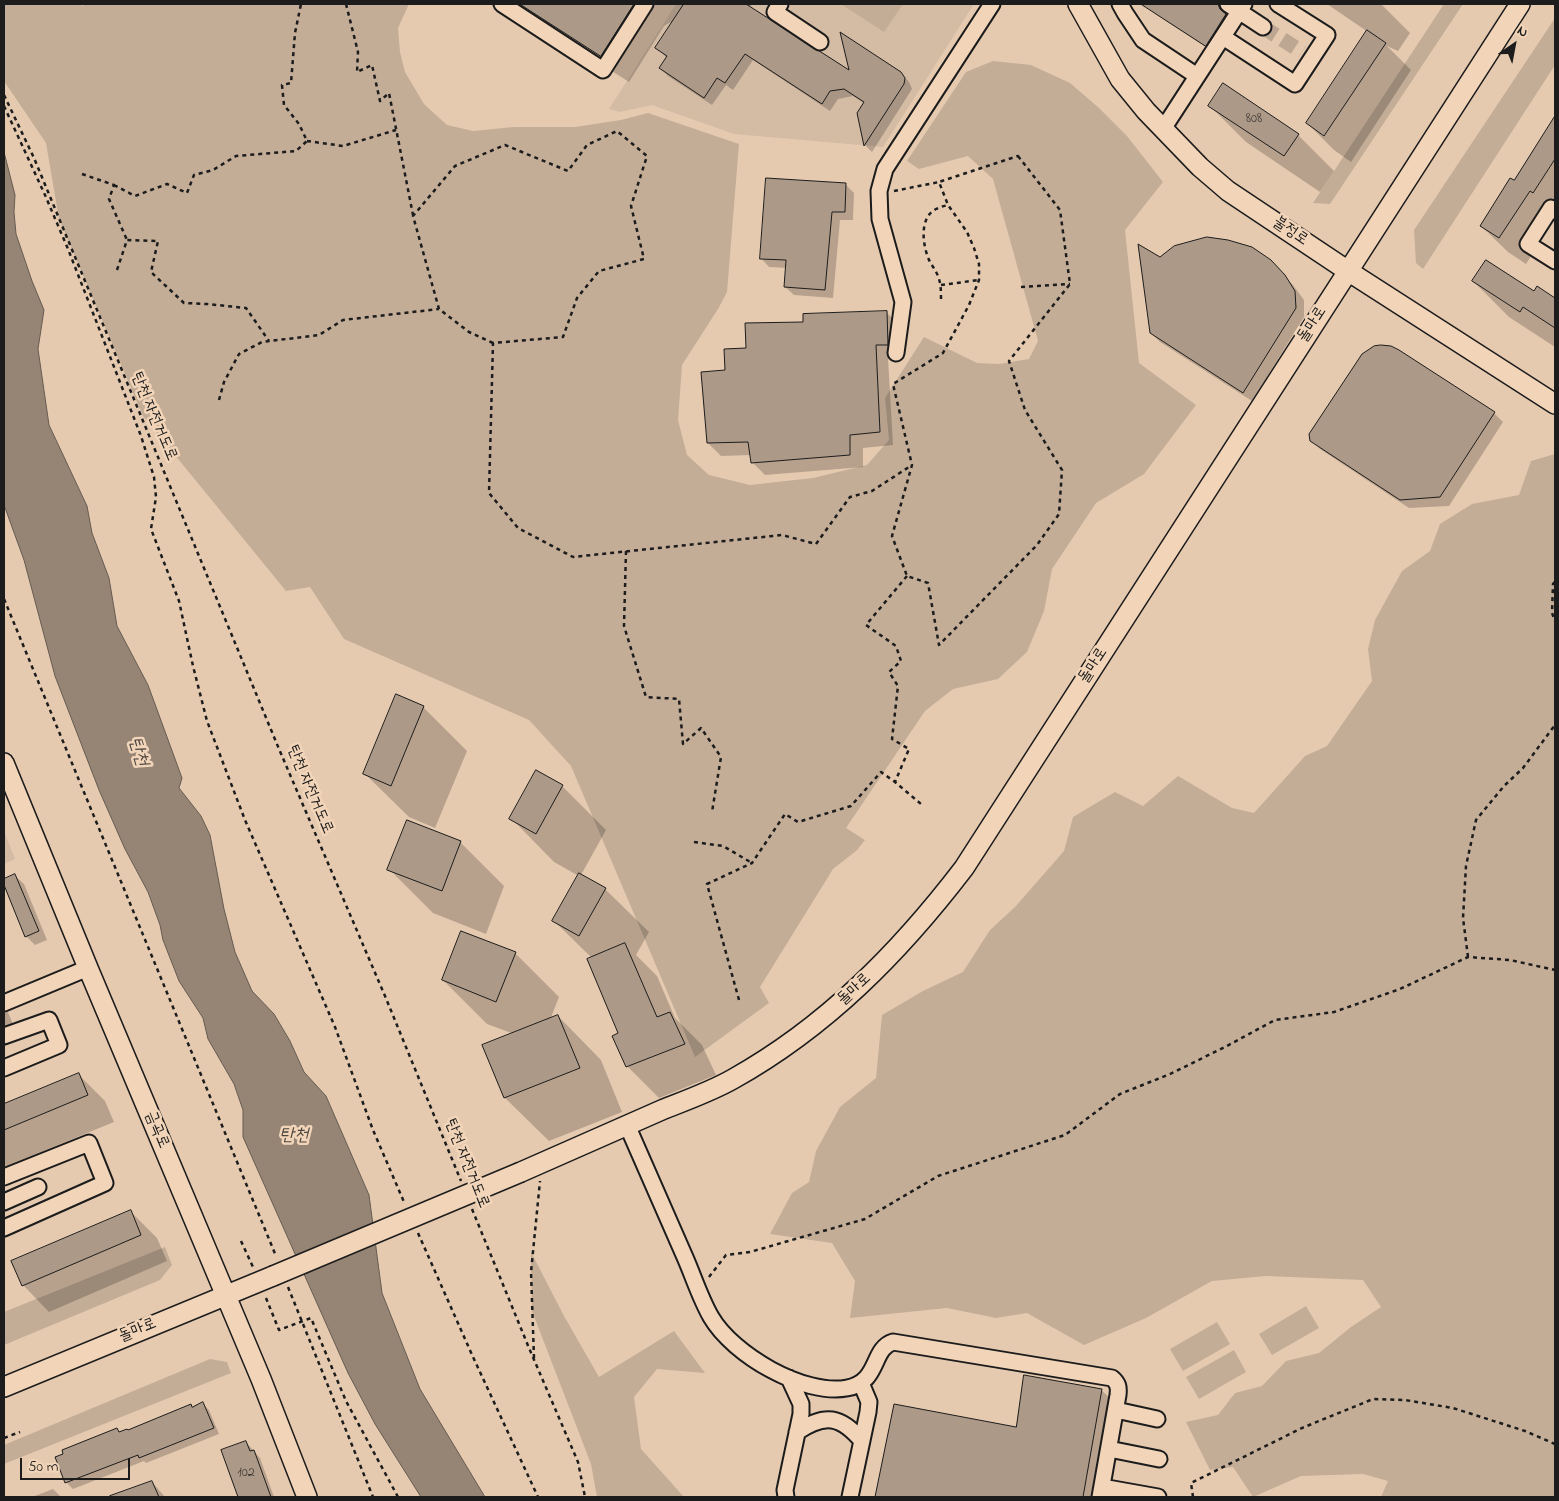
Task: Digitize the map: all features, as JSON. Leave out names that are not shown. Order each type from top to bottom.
[{"type":"main road","name":"불정로","points":[[1078,4],[1120,79],[1162,129],[1200,168],[1228,191],[1348,271],[1554,399]]},
{"type":"main road","name":"돌마로","points":[[4,1387],[225,1296],[273,1281],[731,1080],[771,1057],[843,1002],[878,968],[941,898],[964,868],[1520,4]]},
{"type":"main road","name":"금곡로","points":[[4,763],[261,1379],[306,1497]]},
{"type":"street","points":[[502,4],[603,70],[645,4]]},
{"type":"street","points":[[780,4],[775,12],[820,42]]},
{"type":"street","points":[[896,353],[903,302],[891,246],[880,220],[879,191],[884,169],[992,4]]},
{"type":"street","points":[[1120,4],[1128,20],[1143,40],[1197,76]]},
{"type":"street","points":[[1223,37],[1295,84],[1327,36],[1278,4]]},
{"type":"street","points":[[1162,129],[1223,37],[1237,6],[1263,26]]},
{"type":"street","points":[[1555,211],[1551,208],[1528,244],[1555,261]]},
{"type":"street","points":[[4,1003],[88,968]]},
{"type":"street","points":[[4,1036],[49,1020],[59,1045],[4,1068]]},
{"type":"street","points":[[627,1125],[712,1318],[735,1344],[765,1366],[789,1378],[818,1386],[835,1389],[849,1388],[861,1383],[871,1374],[881,1351],[886,1344],[893,1342],[1112,1378],[1116,1381],[1119,1388],[1101,1492],[1158,1497]]},
{"type":"street","points":[[4,1177],[89,1143],[105,1183],[4,1228]]},
{"type":"street","points":[[4,1202],[38,1187]]},
{"type":"street","points":[[786,1497],[785,1490],[802,1404],[789,1378]]},
{"type":"street","points":[[850,1497],[869,1402],[861,1383]]},
{"type":"street","points":[[1116,1410],[1157,1419]]},
{"type":"street","points":[[797,1432],[810,1423],[820,1419],[827,1419],[846,1424],[862,1441]]},
{"type":"street","points":[[1109,1449],[1159,1459]]},
{"type":"path","points":[[301,4],[295,33],[291,83],[282,85],[284,105],[299,124],[308,141]]},
{"type":"path","points":[[346,4],[358,52],[357,72],[372,65],[380,101],[389,93],[414,216],[439,309],[469,332],[493,343],[563,337],[577,298],[599,271],[644,259],[631,206],[647,156],[617,131],[587,145],[568,171],[505,145],[455,166],[414,216]]},
{"type":"path","name":"탄천 자전거도로","points":[[4,95],[34,158],[275,740],[385,996],[461,1181]]},
{"type":"path","points":[[4,106],[68,248],[142,436],[156,497],[151,530],[179,601],[207,721],[246,820],[335,1027],[373,1130],[405,1203]]},
{"type":"path","points":[[82,174],[114,185],[135,196],[167,184],[187,193],[194,175],[213,170],[236,156],[296,151],[308,141],[343,146],[397,130]]},
{"type":"path","points":[[893,191],[939,182],[1018,156],[1060,210],[1070,284],[1009,361],[1025,410],[1062,470],[1059,514],[1037,545],[940,645],[928,583],[907,576]]},
{"type":"path","points":[[907,576],[892,536],[912,465],[893,384],[943,353],[969,305],[979,280],[979,264],[974,248],[967,232],[948,205],[939,182]]},
{"type":"path","points":[[114,185],[109,199],[127,240],[117,270]]},
{"type":"path","points":[[941,299],[941,285],[926,249],[924,228],[930,214],[936,209],[948,205]]},
{"type":"path","points":[[127,240],[158,241],[151,272],[184,303],[246,308],[269,342]]},
{"type":"path","points":[[941,285],[979,280]]},
{"type":"path","points":[[1021,287],[1070,284]]},
{"type":"path","points":[[219,400],[224,382],[239,354],[262,342],[319,335],[343,320],[439,309]]},
{"type":"path","points":[[493,343],[489,493],[518,528],[573,558],[782,535],[816,544],[850,497],[872,491],[912,465]]},
{"type":"path","points":[[626,551],[624,626],[646,698],[679,699],[684,744],[701,728],[721,758],[712,812]]},
{"type":"path","points":[[895,782],[909,749],[892,739],[898,686],[889,672],[901,661],[896,646],[866,625],[907,576]]},
{"type":"path","points":[[1555,582],[1553,584],[1552,613],[1555,621]]},
{"type":"path","points":[[4,599],[276,1257]]},
{"type":"path","points":[[1468,957],[1463,918],[1466,866],[1476,820],[1504,786],[1523,768],[1555,725]]},
{"type":"path","points":[[739,1000],[707,884],[752,863],[785,814],[798,822],[851,806],[880,772],[921,804]]},
{"type":"path","points":[[694,842],[723,846],[752,863]]},
{"type":"path","points":[[699,1290],[726,1255],[750,1252],[865,1220],[938,1176],[1065,1135],[1120,1094],[1170,1074],[1275,1020],[1334,1012],[1400,989],[1468,957],[1510,960],[1555,970]]},
{"type":"path","points":[[535,1361],[531,1272],[542,1162]]},
{"type":"path","name":"탄천 자전거도로","points":[[472,1209],[578,1462],[586,1497]]},
{"type":"path","points":[[416,1230],[538,1497]]},
{"type":"path","points":[[241,1241],[303,1321],[373,1497]]},
{"type":"path","points":[[273,1281],[279,1330],[311,1318],[346,1401],[398,1497]]},
{"type":"path","points":[[1193,1497],[1191,1483],[1302,1428],[1373,1399],[1404,1400],[1453,1408],[1525,1431],[1555,1444]]},
{"type":"path","points":[[4,1438],[20,1432]]},
{"type":"shaded area","points":[[4,4],[79,4],[83,6],[84,4],[409,4],[398,28],[400,52],[405,72],[424,104],[447,125],[473,131],[514,127],[575,127],[621,120],[648,113],[739,144],[727,292],[682,365],[678,420],[687,455],[709,475],[750,485],[813,478],[867,465],[889,440],[885,398],[924,337],[977,363],[999,364],[1029,359],[1038,341],[993,179],[968,156],[919,169],[907,161],[966,72],[993,61],[1031,65],[1070,83],[1127,136],[1163,182],[1125,230],[1139,363],[1196,405],[1144,474],[1096,503],[1052,569],[1044,611],[1027,652],[998,679],[953,689],[925,711],[846,828],[865,840],[856,851],[833,869],[760,987],[769,1003],[695,1057],[571,766],[529,720],[344,639],[310,587],[286,591],[143,416],[59,219],[46,143],[4,81]]},
{"type":"shaded area","points":[[676,4],[974,4],[883,147],[734,134],[652,105],[620,112],[609,109]]},
{"type":"shaded area","points":[[841,4],[903,4],[884,32]]},
{"type":"shaded area","points":[[1444,4],[1463,4],[1330,204],[1313,203]]},
{"type":"shaded area","points":[[1555,18],[1555,65],[1423,269],[1416,263],[1414,230]]},
{"type":"shaded area","points":[[1555,454],[1555,1497],[1381,1497],[1388,1481],[1363,1474],[1301,1476],[1253,1497],[1233,1467],[1210,1470],[1186,1422],[1218,1415],[1235,1393],[1262,1386],[1286,1361],[1319,1353],[1351,1327],[1381,1307],[1363,1280],[1266,1276],[1212,1281],[1146,1318],[1084,1345],[1027,1313],[996,1318],[947,1308],[850,1318],[855,1281],[832,1243],[770,1234],[792,1193],[809,1182],[816,1151],[840,1107],[876,1078],[882,1015],[923,991],[963,972],[990,930],[1015,907],[1064,851],[1073,817],[1115,792],[1143,806],[1178,776],[1232,808],[1254,813],[1305,756],[1327,746],[1372,681],[1368,649],[1375,620],[1402,571],[1430,551],[1440,524],[1472,504],[1519,495],[1531,461]]},
{"type":"shaded area","points":[[4,831],[15,859],[4,864]]},
{"type":"shaded area","points":[[165,1247],[172,1265],[160,1280],[4,1345],[4,1312]]},
{"type":"shaded area","points":[[531,1252],[564,1316],[599,1377],[674,1331],[705,1373],[657,1369],[634,1397],[641,1449],[684,1497],[597,1497],[591,1464],[532,1311]]},
{"type":"shaded area","points":[[1306,1306],[1319,1328],[1272,1355],[1259,1334]]},
{"type":"shaded area","points":[[1217,1322],[1230,1344],[1183,1371],[1170,1349]]},
{"type":"shaded area","points":[[1234,1350],[1246,1372],[1199,1399],[1186,1377]]},
{"type":"shaded area","points":[[210,1359],[227,1362],[231,1373],[4,1464],[4,1445]]},
{"type":"water","name":"탄천","points":[[4,152],[15,195],[16,234],[44,310],[38,349],[49,425],[87,506],[92,533],[109,578],[117,626],[148,685],[182,778],[179,788],[201,816],[210,835],[224,909],[235,952],[252,991],[274,1014],[290,1041],[304,1072],[326,1096],[369,1195],[382,1293],[420,1389],[485,1497],[421,1497],[375,1424],[348,1373],[243,1137],[243,1110],[234,1084],[208,1039],[203,1018],[179,981],[163,940],[160,925],[148,892],[125,849],[99,790],[55,676],[24,560],[4,505]]},
{"type":"building","points":[[520,4],[634,4],[601,56]]},
{"type":"building","points":[[684,4],[746,4],[849,70],[840,32],[901,72],[905,78],[904,84],[864,146],[857,113],[864,102],[844,89],[830,91],[822,104],[745,54],[725,83],[717,78],[704,98],[659,68],[667,56],[655,48]]},
{"type":"building","points":[[1141,4],[1218,4],[1220,9],[1226,14],[1206,46]]},
{"type":"building","points":[[1367,30],[1386,43],[1324,136],[1306,123]]},
{"type":"building","points":[[1223,83],[1299,134],[1284,156],[1208,106]]},
{"type":"building","points":[[1555,116],[1555,159],[1533,193],[1530,191],[1499,238],[1480,226],[1510,178],[1514,180]]},
{"type":"building","points":[[766,178],[846,183],[845,212],[832,212],[825,290],[784,287],[786,260],[760,259]]},
{"type":"building","points":[[1207,237],[1228,240],[1252,247],[1271,260],[1285,275],[1295,291],[1296,308],[1243,393],[1150,333],[1138,244],[1160,257],[1174,246]]},
{"type":"building","points":[[1486,260],[1534,291],[1537,286],[1555,298],[1555,328],[1523,307],[1520,312],[1472,281]]},
{"type":"building","points":[[887,311],[888,345],[876,345],[880,432],[850,435],[850,455],[751,463],[748,442],[707,443],[701,372],[725,370],[724,349],[746,348],[745,323],[803,322],[803,314]]},
{"type":"building","points":[[1374,346],[1391,346],[1399,350],[1495,412],[1440,497],[1400,500],[1310,441],[1309,434],[1362,354]]},
{"type":"building","points":[[396,694],[424,706],[391,786],[363,774]]},
{"type":"building","points":[[536,770],[563,785],[536,834],[509,819]]},
{"type":"building","points":[[407,820],[461,841],[442,891],[387,870]]},
{"type":"building","points":[[579,873],[606,888],[579,936],[552,921]]},
{"type":"building","points":[[15,874],[39,931],[25,937],[4,885],[4,879]]},
{"type":"building","points":[[461,931],[516,952],[496,1002],[442,980]]},
{"type":"building","points":[[625,943],[657,1017],[670,1012],[685,1044],[626,1067],[612,1036],[618,1033],[587,959]]},
{"type":"building","points":[[558,1015],[580,1068],[504,1098],[482,1045]]},
{"type":"building","points":[[79,1073],[88,1095],[4,1130],[4,1104]]},
{"type":"building","points":[[131,1210],[141,1235],[22,1286],[11,1261]]},
{"type":"building","points":[[1024,1375],[1102,1389],[1083,1497],[875,1497],[894,1404],[1016,1427]]},
{"type":"building","points":[[203,1402],[214,1428],[139,1458],[138,1455],[65,1483],[55,1457],[63,1454],[62,1450],[117,1428],[119,1432],[128,1430],[191,1404],[192,1407]]},
{"type":"building","points":[[246,1441],[250,1451],[254,1450],[271,1497],[238,1497],[221,1450]]},
{"type":"building","points":[[152,1481],[159,1497],[110,1496]]},
{"type":"tunnel","points":[[1263,27],[1302,52]]}]
